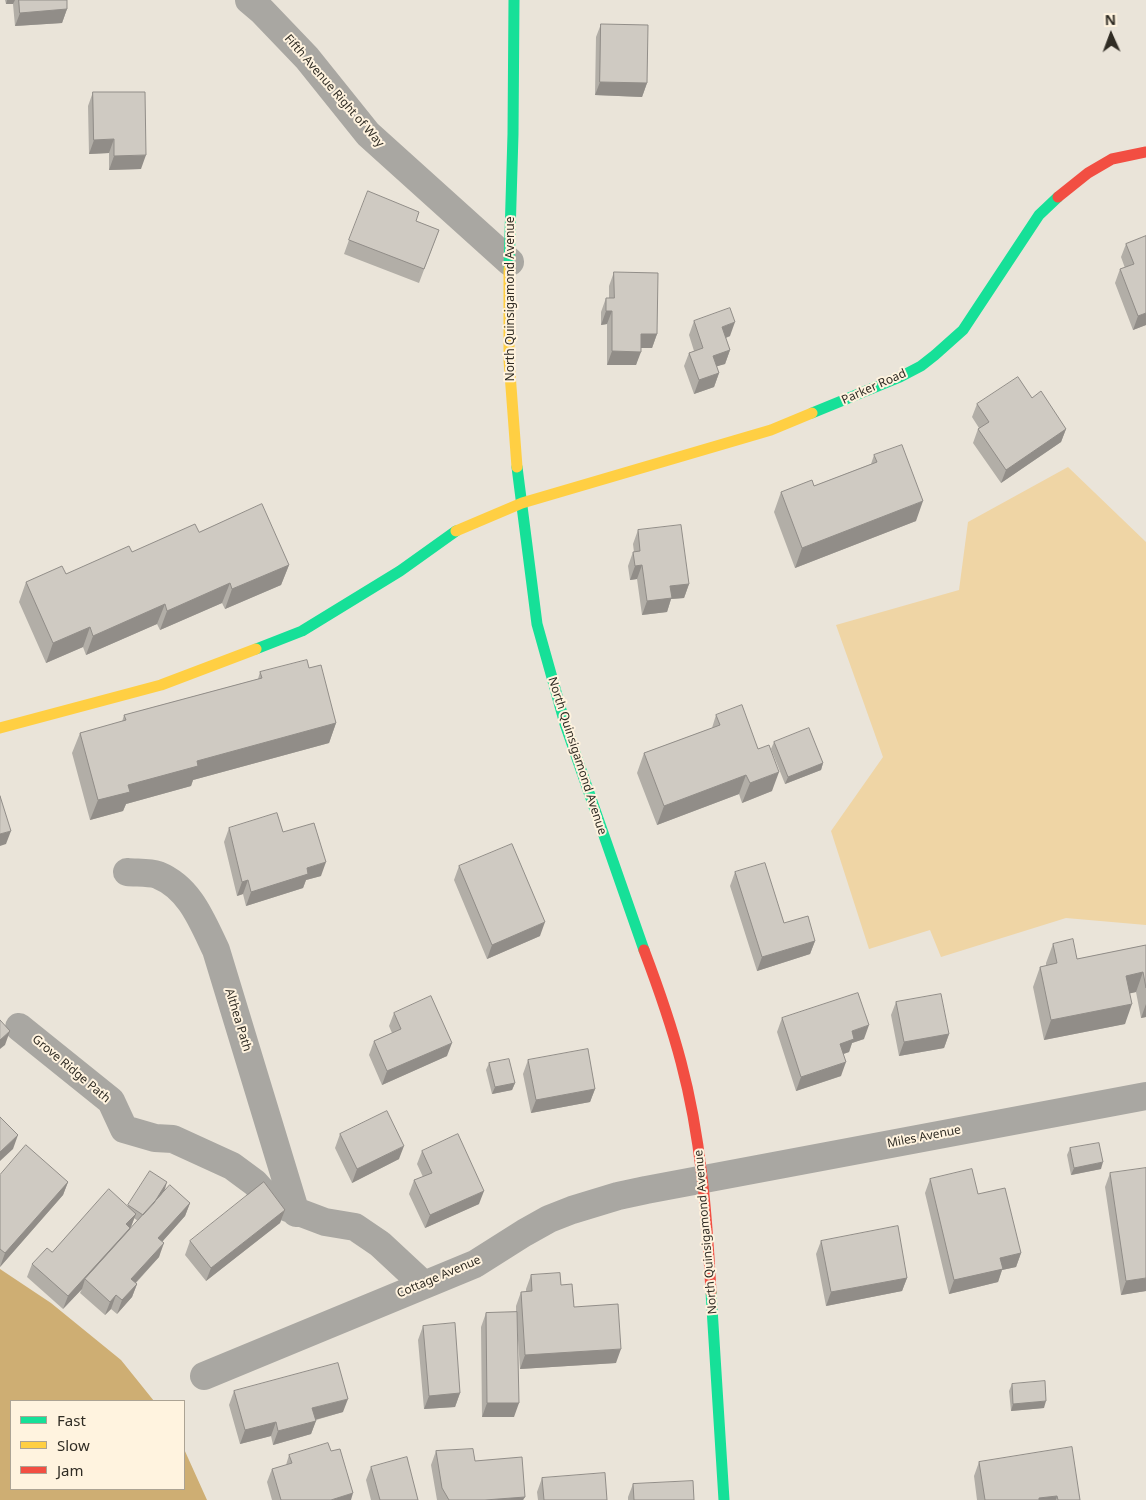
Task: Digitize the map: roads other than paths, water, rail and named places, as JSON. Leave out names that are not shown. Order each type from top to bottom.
[{"type":"main road","name":"North Quinsigamond Avenue","points":[[514,0],[509,360],[516,456],[537,624],[564,724],[665,1008],[690,1101],[703,1180],[724,1500]]},
{"type":"main road","name":"Parker Road","points":[[0,728],[161,685],[302,631],[400,571],[459,529],[522,503],[770,430],[878,387],[918,368],[963,330],[1039,215],[1088,173],[1112,159],[1146,152]]},
{"type":"street","name":"Fifth Avenue Right of Way","points":[[249,0],[307,58],[368,134],[510,262]]},
{"type":"street","name":"Althea Path","points":[[127,872],[157,875],[178,887],[198,913],[216,950],[296,1213]]},
{"type":"street","name":"Grove Ridge Path","points":[[19,1027],[111,1101],[124,1129],[154,1138],[173,1139],[232,1166],[254,1183],[272,1202],[296,1213],[325,1222],[354,1227],[380,1244],[423,1284]]},
{"type":"street","name":"Miles Avenue","points":[[703,1180],[1146,1096]]},
{"type":"street","name":"Cottage Avenue","points":[[204,1376],[475,1264],[549,1219],[618,1196],[703,1180]]}]
